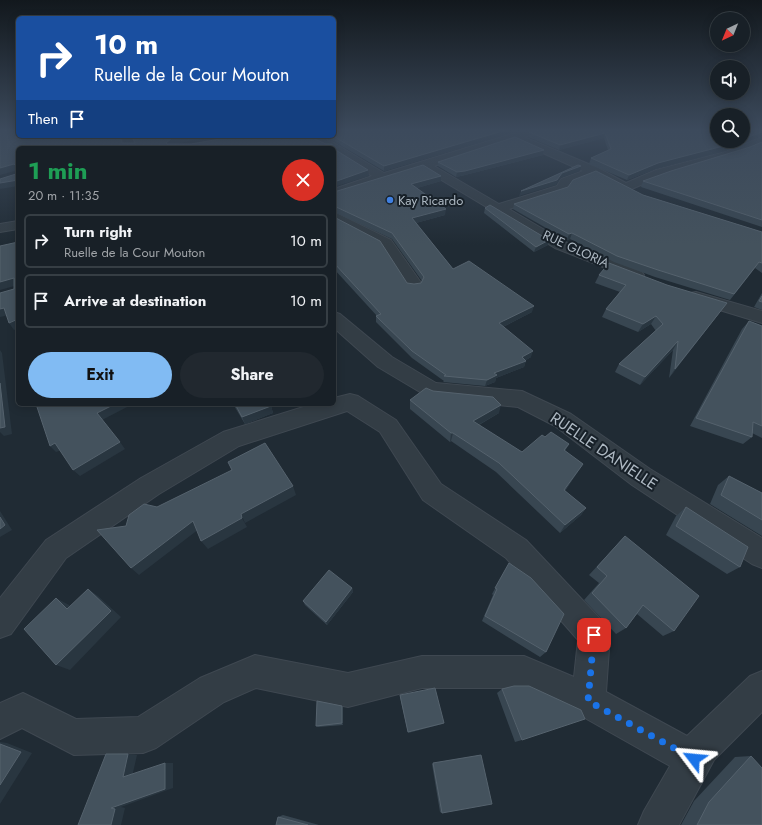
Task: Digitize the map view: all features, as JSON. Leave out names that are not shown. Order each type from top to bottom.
[{"type":"street","points":[[368,168],[382,177]]},
{"type":"street","points":[[336,192],[412,168]]},
{"type":"street","name":"RUE GLORIA","points":[[430,168],[560,245],[588,258],[647,280]]},
{"type":"street","points":[[588,168],[640,193]]},
{"type":"street","points":[[627,187],[636,182],[672,168]]},
{"type":"street","points":[[499,208],[562,188],[565,182],[594,171]]},
{"type":"street","points":[[336,217],[386,243],[414,284]]},
{"type":"street","points":[[0,228],[16,225]]},
{"type":"street","points":[[683,293],[762,318]]},
{"type":"street","name":"RUELLE DANIELLE","points":[[336,320],[385,362],[432,390],[522,399],[563,420],[642,477],[762,554]]},
{"type":"street","points":[[336,406],[350,402],[388,426],[432,492],[516,549],[594,635],[588,701]]},
{"type":"street","points":[[0,623],[56,549],[150,486],[231,439],[336,406]]},
{"type":"street","points":[[0,722],[23,710],[74,738],[143,734],[212,690],[255,671],[348,690],[422,672],[524,672],[588,701],[694,759]]},
{"type":"street","points":[[658,825],[701,747],[762,688]]},
{"type":"building","points":[[336,168],[366,168],[368,170],[336,181]]},
{"type":"building","points":[[411,168],[429,168],[441,176],[411,184],[446,209],[412,218],[453,269],[469,261],[534,306],[499,323],[533,351],[522,357],[526,361],[494,373],[497,375],[487,380],[444,376],[446,375],[412,351],[376,316],[381,314],[336,265],[336,218],[380,241],[407,283],[421,283],[424,277],[392,233],[336,207],[336,191]]},
{"type":"building","points":[[450,168],[474,168],[465,171],[457,172]]},
{"type":"building","points":[[570,168],[574,168],[562,173],[557,180],[521,191]]},
{"type":"building","points":[[614,168],[645,168],[629,175]]},
{"type":"building","points":[[679,168],[762,168],[762,220],[643,181]]},
{"type":"building","points":[[596,171],[643,195],[762,232],[762,263],[759,262],[734,294],[617,256],[572,233],[569,234],[514,204],[568,187],[573,180]]},
{"type":"building","points":[[16,174],[16,180],[0,183],[0,179]]},
{"type":"building","points":[[490,205],[549,240],[536,247],[485,208]]},
{"type":"building","points":[[16,242],[16,320],[9,323],[4,308],[0,309],[0,293],[14,289],[14,278],[0,282],[0,246]]},
{"type":"building","points":[[609,263],[667,285],[727,303],[675,369],[678,341],[645,377],[619,364],[663,324],[656,316],[643,324],[606,309],[626,285],[599,275]]},
{"type":"building","points":[[749,321],[762,326],[762,426],[753,422],[752,437],[696,418]]},
{"type":"building","points":[[0,383],[5,427],[0,428]]},
{"type":"building","points":[[426,388],[433,391],[493,397],[501,405],[473,421],[522,452],[542,435],[545,437],[551,432],[569,444],[564,450],[583,464],[564,490],[586,508],[565,525],[499,463],[451,433],[410,400]]},
{"type":"building","points":[[37,406],[111,406],[97,413],[120,442],[73,470],[55,443],[50,446]]},
{"type":"building","points":[[236,406],[271,406],[242,417]]},
{"type":"building","points":[[265,443],[293,486],[241,514],[242,518],[201,541],[193,521],[131,568],[97,530],[126,526],[129,515],[144,504],[157,507],[232,470],[228,462]]},
{"type":"building","points":[[729,476],[762,493],[762,520],[721,495]]},
{"type":"building","points":[[686,507],[748,547],[740,567],[676,526]]},
{"type":"building","points":[[0,517],[5,525],[0,529]]},
{"type":"building","points":[[625,536],[699,596],[674,631],[643,605],[626,628],[592,593],[607,576],[597,567]]},
{"type":"building","points":[[509,563],[531,578],[564,614],[546,652],[485,616],[497,589],[495,588]]},
{"type":"building","points":[[329,570],[352,588],[326,622],[303,601]]},
{"type":"building","points":[[88,589],[111,611],[56,665],[24,629],[56,598],[67,609]]},
{"type":"building","points":[[514,686],[529,686],[581,710],[585,719],[522,740],[502,689]]},
{"type":"building","points":[[435,688],[444,723],[408,732],[400,695]]},
{"type":"building","points":[[317,701],[342,706],[342,723],[316,726]]},
{"type":"building","points":[[0,744],[21,752],[0,785]]},
{"type":"building","points":[[106,754],[128,754],[123,777],[165,763],[165,789],[111,808],[115,809],[111,825],[78,825]]},
{"type":"building","points":[[481,755],[492,804],[442,813],[433,763]]},
{"type":"building","points":[[751,756],[762,768],[762,825],[697,825],[709,802]]},
{"type":"building","points":[[278,817],[308,825],[276,825]]},
{"type":"place","name":"Kay Ricardo","points":[[390,200]]},
{"type":"route","points":[[594,635],[588,701],[694,759]]}]
